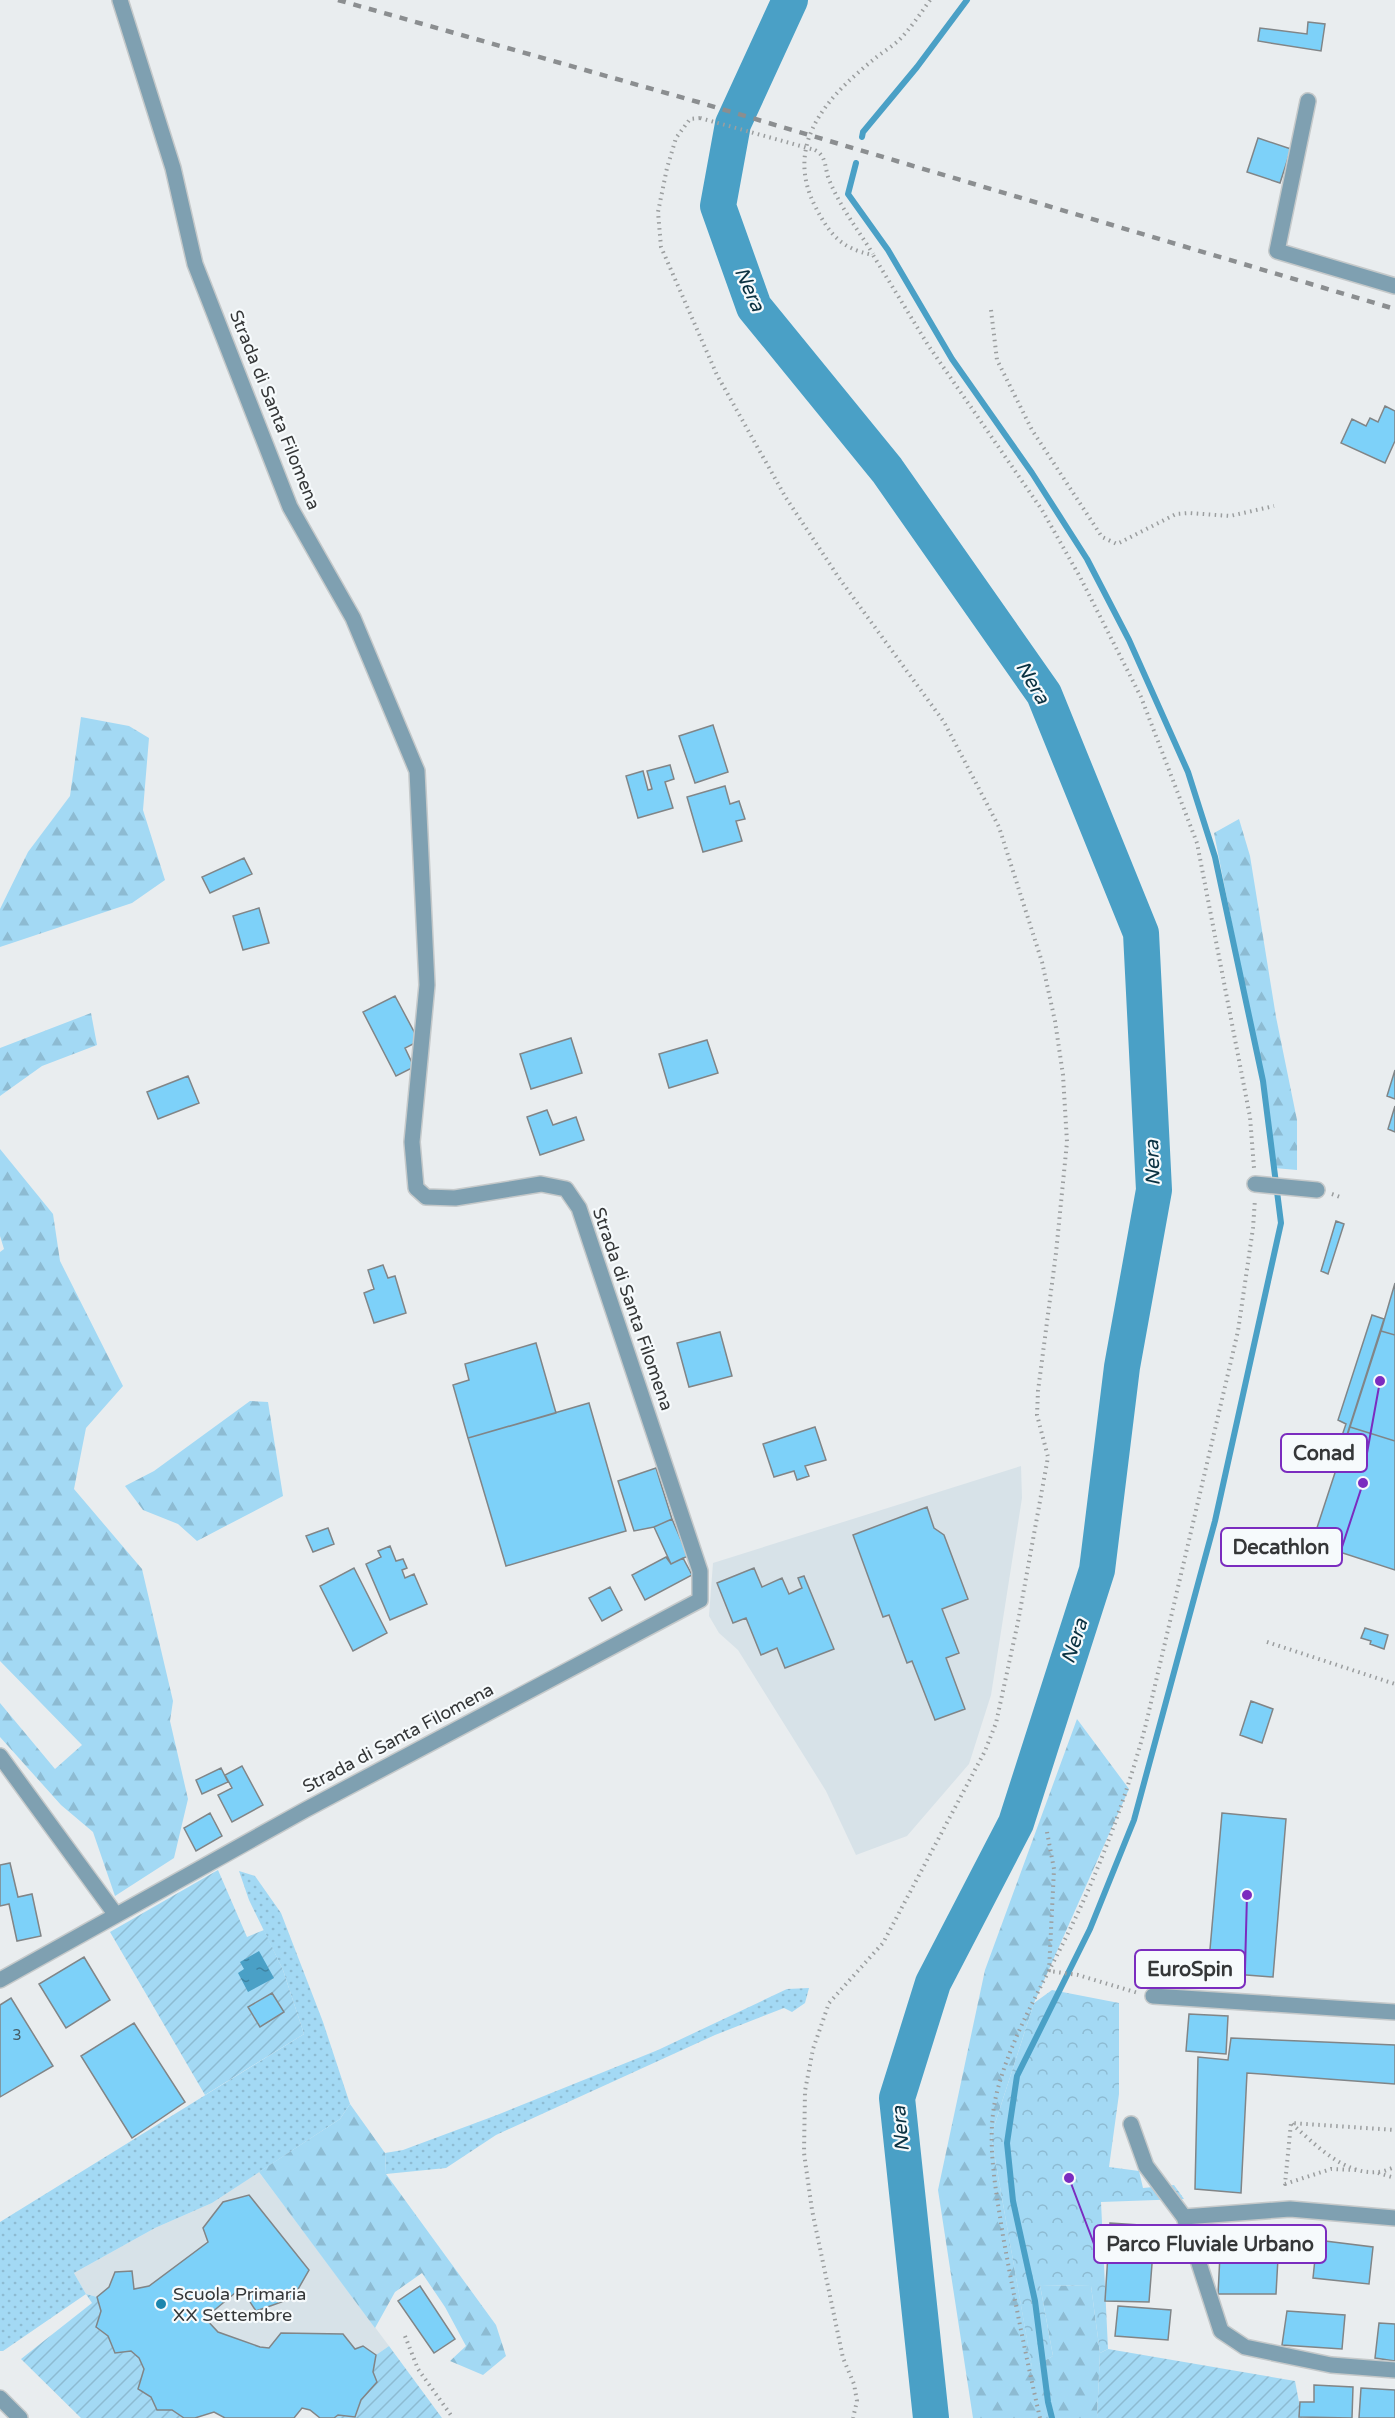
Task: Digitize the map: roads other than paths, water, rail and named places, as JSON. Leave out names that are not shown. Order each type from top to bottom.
[{"type":"street","name":"Strada di Santa Filomena","points":[[0,1980],[305,1810],[700,1600],[700,1571],[579,1208],[566,1189],[541,1184],[455,1198],[426,1197],[416,1188],[412,1142],[427,985],[417,771],[354,618],[290,507],[199,275],[173,168],[120,0]]},
{"type":"street","points":[[1308,101],[1276,251],[1395,286]]},
{"type":"street","points":[[1256,1184],[1317,1190]]},
{"type":"street","points":[[0,1755],[116,1915]]},
{"type":"street","points":[[1153,1996],[1395,2012]]},
{"type":"street","points":[[1131,2124],[1146,2166],[1184,2217],[1221,2331],[1245,2347],[1332,2365],[1395,2370]]},
{"type":"street","points":[[1184,2217],[1290,2209],[1395,2218]]},
{"type":"street","points":[[0,2398],[20,2418]]},
{"type":"water","points":[[259,1951],[274,1978],[248,1992],[238,1973],[244,1969],[240,1962]]},
{"type":"waterway","name":"Nera","points":[[790,0],[733,124],[718,206],[754,307],[887,470],[1044,694],[1141,933],[1154,1190],[1122,1367],[1097,1570],[1016,1823],[933,1983],[897,2098],[931,2418]]},
{"type":"waterway","points":[[862,137],[863,132],[917,67],[967,0]]},
{"type":"waterway","points":[[856,163],[848,194],[888,250],[952,359],[1032,473],[1087,559],[1129,640],[1188,772],[1215,857],[1263,1081],[1281,1223],[1215,1521],[1134,1820],[1090,1929],[1017,2076],[1007,2143],[1013,2201],[1035,2301],[1052,2418]]},
{"type":"railway","points":[[338,0],[698,102],[1395,309]]},
{"type":"place","name":"Conad","points":[[1380,1381]]},
{"type":"place","name":"Decathlon","points":[[1363,1483]]},
{"type":"place","name":"EuroSpin","points":[[1247,1895]]},
{"type":"place","name":"Parco Fluviale Urbano","points":[[1069,2178]]},
{"type":"place","name":"Scuola Primaria XX Settembre","points":[[161,2304]]}]
